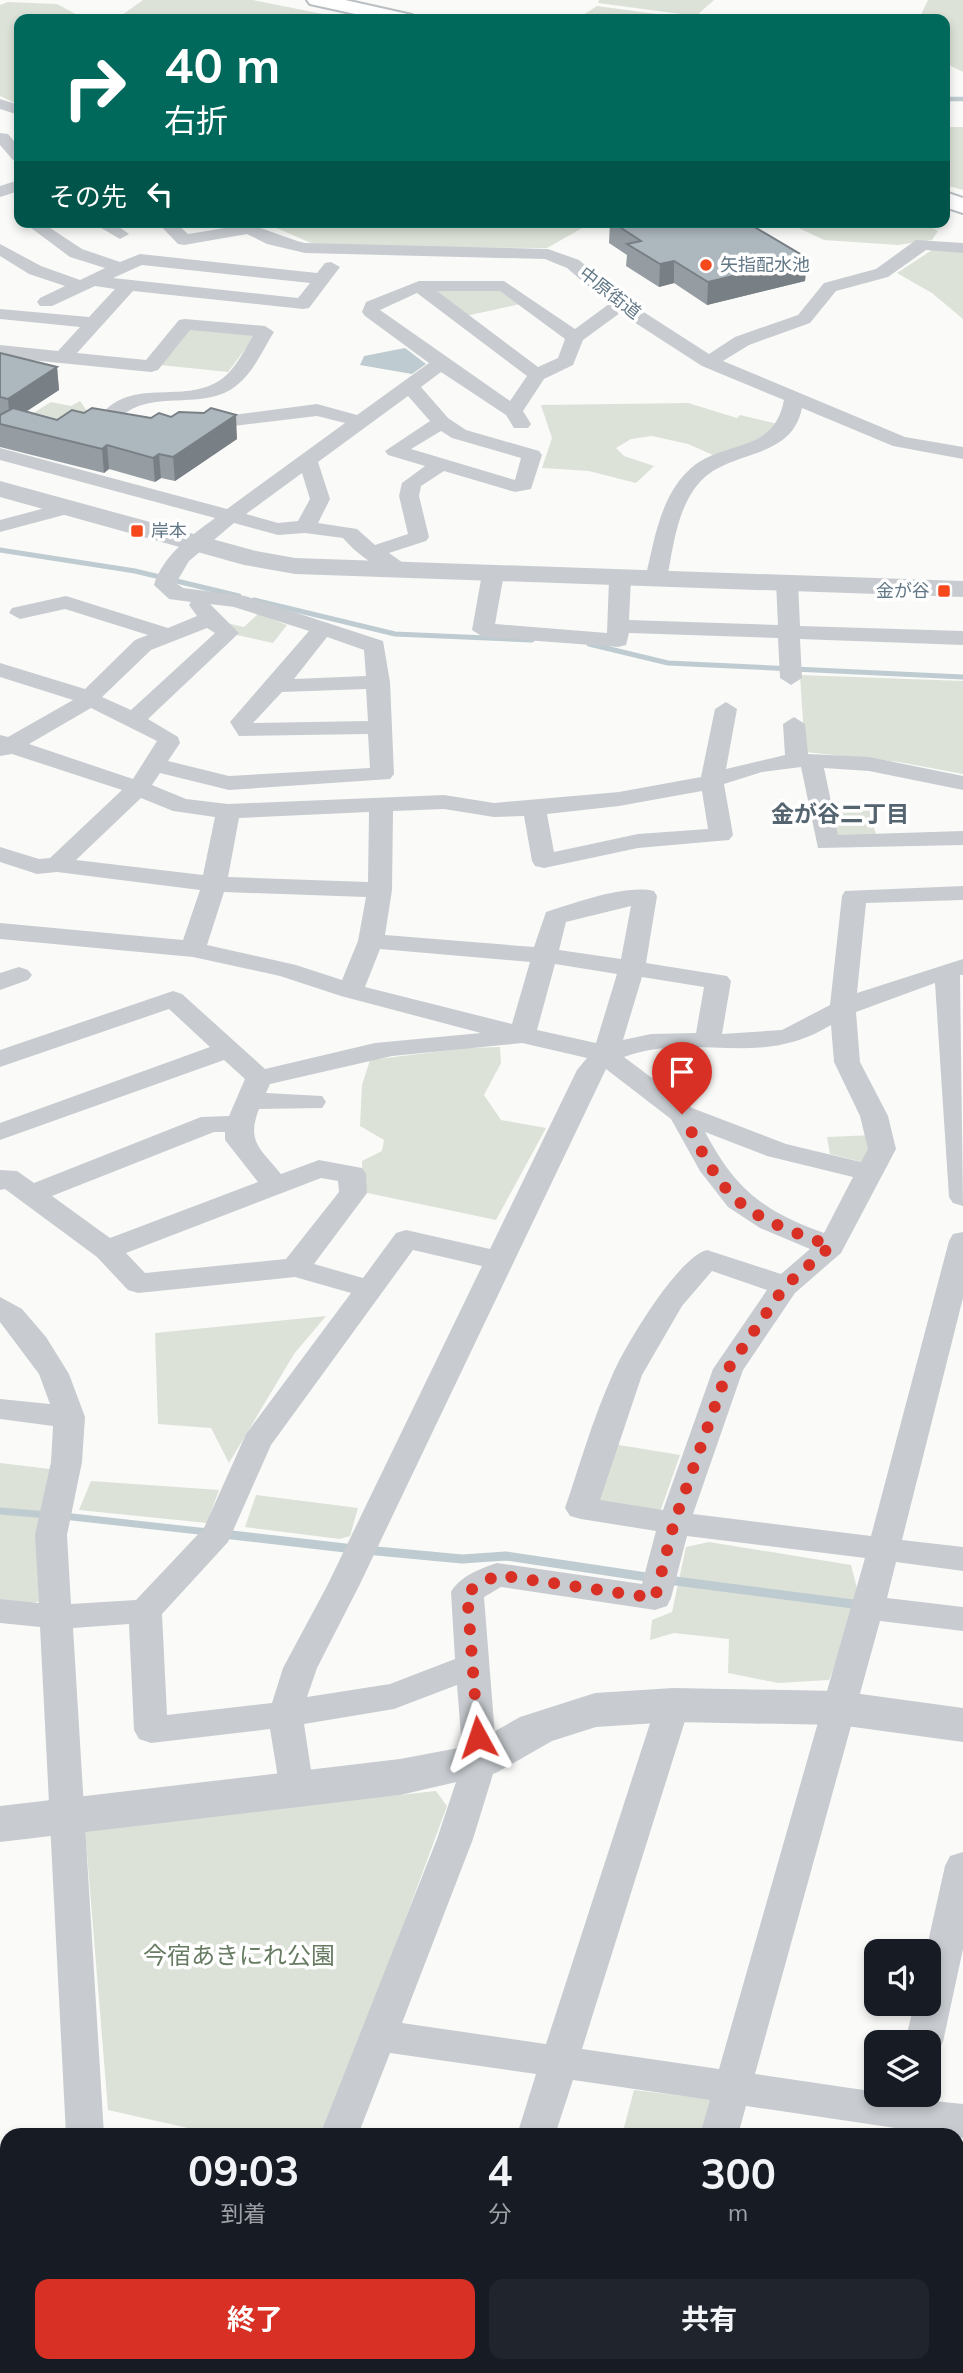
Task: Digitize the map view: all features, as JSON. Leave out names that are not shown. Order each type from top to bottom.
[{"type":"main road","points":[[307,1],[355,14]]},
{"type":"main road","points":[[307,1],[378,14]]},
{"type":"street","points":[[7,136],[14,166]]},
{"type":"street","points":[[0,192],[14,171]]},
{"type":"street","points":[[0,234],[18,228]]},
{"type":"street","points":[[40,228],[76,253],[125,277],[230,296],[303,304],[343,251]]},
{"type":"street","points":[[110,228],[120,234]]},
{"type":"street","points":[[171,228],[184,240],[234,228]]},
{"type":"street","name":"中原街道","points":[[246,228],[273,240],[305,248],[343,251],[511,250],[548,254],[573,264],[619,304],[709,362],[900,442],[963,453]]},
{"type":"street","points":[[230,296],[273,240]]},
{"type":"street","points":[[709,362],[742,341],[804,318],[830,287],[881,273],[922,244],[963,248]]},
{"type":"street","points":[[0,249],[35,270],[87,284]]},
{"type":"street","points":[[62,358],[94,323],[140,259],[323,279]]},
{"type":"street","points":[[46,302],[87,284],[125,277]]},
{"type":"street","points":[[575,337],[504,286],[419,286],[372,306],[371,313],[517,417],[537,375],[566,361],[575,337],[604,319],[619,304]]},
{"type":"street","points":[[419,286],[537,375]]},
{"type":"street","points":[[0,314],[94,323]]},
{"type":"street","points":[[0,351],[151,366],[185,324],[265,332],[230,383],[214,389],[136,401],[115,408],[110,417],[116,426],[155,431]]},
{"type":"street","points":[[153,764],[229,783],[382,774],[375,646],[237,601],[177,594],[165,585],[166,576],[196,543],[229,517],[441,363]]},
{"type":"street","points":[[410,386],[441,422],[458,434],[532,455],[524,485],[515,486],[395,451],[441,422]]},
{"type":"street","points":[[656,579],[675,507],[693,477],[716,460],[776,438],[788,423],[794,397]]},
{"type":"street","points":[[180,428],[317,410],[362,422]]},
{"type":"street","points":[[0,454],[278,529],[306,527],[350,533],[358,543],[405,572]]},
{"type":"street","points":[[306,527],[320,499],[308,461]]},
{"type":"street","points":[[373,552],[419,537],[409,496],[412,483],[440,465]]},
{"type":"street","points":[[0,489],[196,543],[295,566],[405,572],[963,589]]},
{"type":"street","points":[[1,525],[68,508]]},
{"type":"street","points":[[494,574],[482,630],[618,640],[620,579]]},
{"type":"street","points":[[787,582],[791,678]]},
{"type":"street","points":[[133,720],[228,633],[210,619],[195,598]]},
{"type":"street","points":[[20,613],[66,602],[169,635]]},
{"type":"street","points":[[4,746],[79,707],[143,645],[210,619]]},
{"type":"street","points":[[620,626],[963,638]]},
{"type":"street","points":[[322,629],[276,686],[241,722],[247,731],[381,727]]},
{"type":"street","points":[[0,670],[59,685],[87,697],[167,737],[169,743],[138,788],[47,866],[0,872]]},
{"type":"street","points":[[276,686],[379,682]]},
{"type":"street","points":[[534,808],[544,862],[638,841],[721,835],[712,781],[726,709]]},
{"type":"street","points":[[794,724],[827,843],[963,838]]},
{"type":"street","points":[[4,746],[138,788],[181,806],[228,811],[444,802],[494,810],[534,808],[619,799],[712,781],[758,766],[804,760],[869,764],[963,783]]},
{"type":"street","points":[[350,991],[371,941],[380,890],[381,803]]},
{"type":"street","points":[[193,949],[214,884],[228,811]]},
{"type":"street","points":[[0,853],[47,866],[214,884],[380,890]]},
{"type":"street","points":[[342,2128],[454,1839],[480,1761],[467,1592],[497,1575],[655,1598],[674,1523],[728,1369],[785,1286],[831,1246],[881,1167],[883,1149],[874,1116],[847,1062],[842,1008],[854,896],[963,893]]},
{"type":"street","points":[[522,1035],[542,955],[555,917],[598,904],[645,896],[632,967],[605,1055]]},
{"type":"street","points":[[0,931],[193,949],[287,970],[350,991],[522,1035],[574,1044],[605,1055],[682,1114],[777,1150],[881,1167]]},
{"type":"street","points":[[371,941],[542,955],[718,981],[708,1042]]},
{"type":"street","points":[[297,1790],[285,1714],[300,1668],[343,1586],[590,1070],[605,1055],[631,1044],[675,1038],[708,1042],[785,1038],[842,1008],[955,969],[954,1179]]},
{"type":"street","points":[[0,1059],[173,999],[227,1050],[249,1101],[239,1140],[274,1184]]},
{"type":"street","points":[[29,1195],[211,1123],[295,1073],[390,1048],[486,1041],[522,1035]]},
{"type":"street","points":[[0,1132],[227,1050]]},
{"type":"street","points":[[249,1101],[312,1102]]},
{"type":"street","points":[[682,1114],[709,1164],[738,1200],[777,1226],[831,1246]]},
{"type":"street","points":[[107,1250],[274,1184],[319,1170],[352,1174],[354,1193],[295,1268]]},
{"type":"street","points":[[0,1181],[7,1177],[107,1250],[138,1283],[295,1268],[369,1289]]},
{"type":"street","points":[[0,1611],[56,1617],[145,1611],[217,1534],[257,1442],[406,1239],[499,1261]]},
{"type":"street","points":[[721,2128],[868,1608],[963,1241]]},
{"type":"street","points":[[785,1286],[707,1259],[671,1300],[627,1375],[581,1508],[674,1523],[963,1559]]},
{"type":"street","points":[[0,1307],[29,1336],[57,1374],[70,1417],[68,1459],[51,1535],[85,2128]]},
{"type":"street","points":[[0,1409],[70,1417]]},
{"type":"street","points":[[868,1608],[963,1619]]},
{"type":"street","points":[[145,1611],[151,1730],[285,1714],[394,1696],[472,1666]]},
{"type":"street","points":[[538,2128],[673,1705]]},
{"type":"street","points":[[0,1824],[400,1777],[480,1761],[536,1729],[595,1710],[673,1705],[839,1708],[963,1725]]},
{"type":"street","points":[[927,2030],[963,1866]]},
{"type":"street","points":[[377,2035],[963,2121]]},
{"type":"green space","points":[[143,0],[253,0],[323,14],[123,14]]},
{"type":"green space","points":[[599,0],[714,0],[698,14],[598,3]]},
{"type":"green space","points":[[928,0],[963,0],[963,72],[950,66],[950,14],[921,14]]},
{"type":"green space","points":[[8,2],[57,4],[76,14],[14,14],[14,103],[0,96],[0,5]]},
{"type":"green space","points":[[597,6],[656,14],[585,14]]},
{"type":"green space","points":[[950,127],[963,127],[963,190],[950,186]]},
{"type":"green space","points":[[277,228],[582,228],[547,248],[356,247],[311,243]]},
{"type":"green space","points":[[799,228],[932,228],[938,231],[932,240],[898,245],[824,240]]},
{"type":"green space","points":[[932,250],[963,252],[963,319],[932,293],[897,273]]},
{"type":"green space","points":[[498,289],[520,304],[466,316],[432,291]]},
{"type":"green space","points":[[187,329],[255,336],[228,372],[160,365]]},
{"type":"green space","points":[[80,401],[90,415],[104,420],[103,425],[97,428],[77,423],[54,438],[22,432],[8,441],[0,438],[0,419],[17,423],[51,402],[71,406]]},
{"type":"green space","points":[[688,403],[737,418],[740,415],[778,424],[763,439],[713,455],[688,444],[652,436],[631,439],[616,448],[624,456],[654,466],[636,483],[589,471],[542,468],[552,438],[541,405]]},
{"type":"green space","points":[[258,614],[287,625],[273,643],[237,635],[226,623],[244,627]]},
{"type":"green space","points":[[800,675],[963,681],[963,774],[899,762],[805,752]]},
{"type":"green space","points":[[829,805],[868,805],[877,838],[838,836]]},
{"type":"green space","points":[[661,1045],[696,1046],[697,1071],[664,1071]]},
{"type":"green space","points":[[500,1047],[501,1063],[484,1095],[501,1120],[546,1128],[496,1220],[363,1192],[362,1161],[382,1151],[384,1140],[360,1126],[362,1085],[370,1060],[467,1048]]},
{"type":"green space","points":[[874,1135],[870,1164],[830,1154],[827,1137]]},
{"type":"green space","points":[[326,1316],[294,1354],[229,1463],[211,1428],[158,1424],[155,1333]]},
{"type":"green space","points":[[613,1444],[680,1455],[660,1512],[592,1503]]},
{"type":"green space","points":[[0,1463],[50,1469],[42,1601],[31,1603],[0,1599]]},
{"type":"green space","points":[[91,1481],[219,1490],[207,1523],[79,1510]]},
{"type":"green space","points":[[256,1495],[358,1508],[350,1536],[340,1539],[245,1527]]},
{"type":"green space","points":[[709,1542],[851,1565],[858,1592],[848,1633],[829,1680],[778,1683],[728,1673],[729,1639],[674,1633],[650,1640],[652,1620],[672,1612],[686,1547]]},
{"type":"green space","name":"今宿あきにれ公園","points":[[436,1791],[447,1806],[329,2128],[188,2128],[108,2110],[85,1829]]},
{"type":"green space","points":[[634,2090],[716,2100],[707,2128],[624,2128]]},
{"type":"shaded area","points":[[405,348],[426,364],[412,374],[360,365],[364,356]]},
{"type":"building","points":[[621,228],[756,228],[807,258],[708,282],[674,261],[660,264],[627,244],[641,241]]},
{"type":"building","points":[[0,353],[57,367],[8,399],[0,397]]},
{"type":"building","points":[[13,408],[57,420],[72,410],[84,413],[92,408],[151,418],[159,413],[171,417],[179,412],[204,413],[211,408],[236,415],[173,457],[159,454],[153,458],[107,445],[102,449],[0,424],[0,415]]},
{"type":"waterway","points":[[950,99],[963,99]]},
{"type":"waterway","points":[[0,550],[135,571],[239,596]]},
{"type":"waterway","points":[[254,600],[395,634],[532,640]]},
{"type":"waterway","points":[[589,644],[668,663],[963,677]]},
{"type":"waterway","points":[[0,1511],[48,1515]]},
{"type":"waterway","points":[[63,1516],[208,1532],[205,1532]]},
{"type":"waterway","points":[[223,1534],[354,1549]]},
{"type":"waterway","points":[[366,1550],[462,1559],[506,1556],[653,1578]]},
{"type":"waterway","points":[[668,1580],[861,1605]]},
{"type":"place","name":"矢指配水池","points":[[706,265]]},
{"type":"place","name":"岸本","points":[[137,531]]},
{"type":"place","name":"金が谷","points":[[944,591]]},
{"type":"district","name":"金が谷二丁目","points":[[840,814]]},
{"type":"route","points":[[478,1737],[467,1592],[497,1575],[655,1598],[674,1523],[728,1369],[785,1286],[831,1246],[777,1226],[738,1200],[709,1164],[682,1114]]}]
